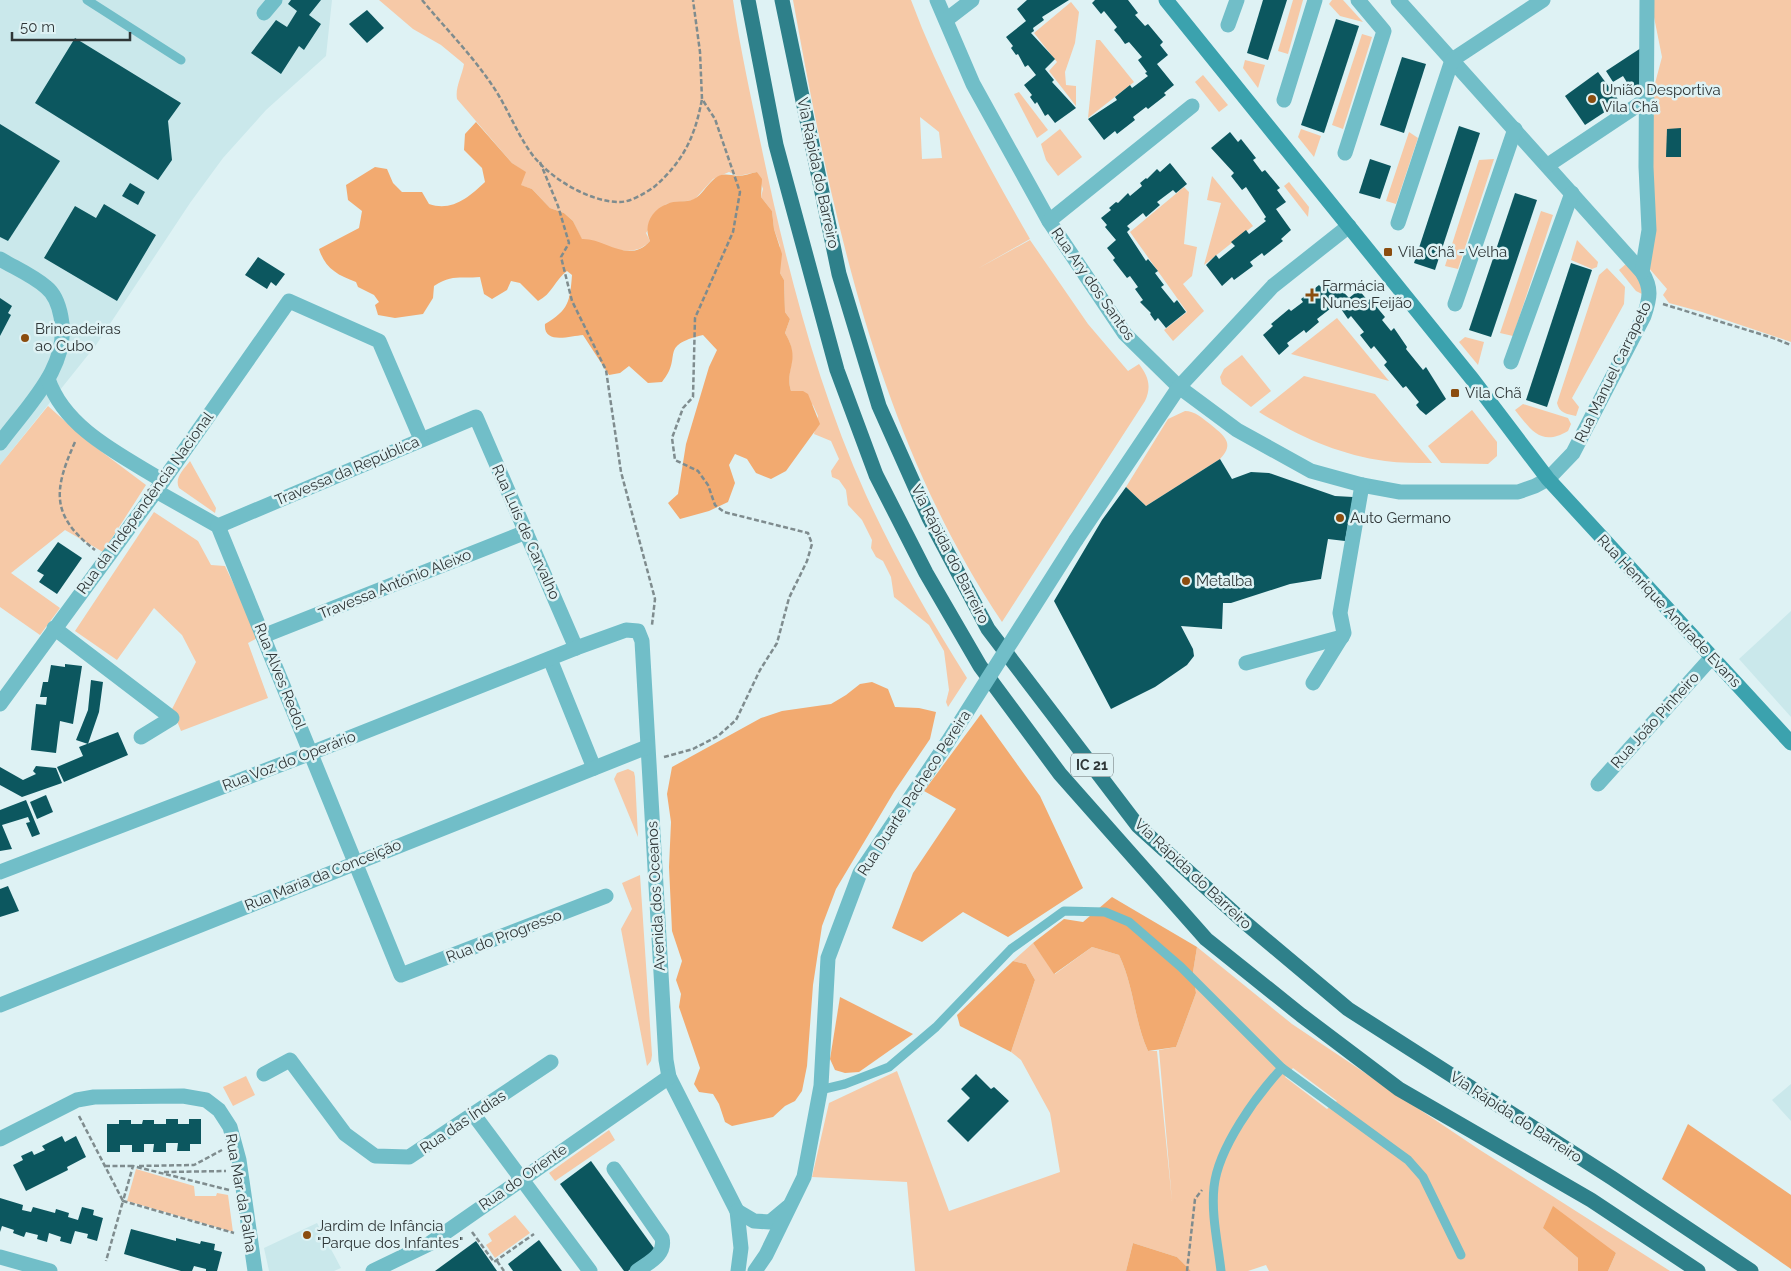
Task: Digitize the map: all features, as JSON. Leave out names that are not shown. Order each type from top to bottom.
[{"type":"highway","name":"Via Rápida do Barreiro","points":[[748,0],[779,154],[837,370],[876,475],[926,573],[980,666],[1060,774],[1206,939],[1300,1015],[1399,1089],[1592,1200],[1698,1271]]},
{"type":"highway","name":"Via Rápida do Barreiro","points":[[782,0],[839,274],[879,406],[929,518],[994,637],[1138,826],[1242,920],[1348,1009],[1620,1183],[1751,1271]]},
{"type":"main road","name":"Rua Henrique Andrade Evans","points":[[1166,0],[1349,226],[1548,479],[1791,743]]},
{"type":"street","points":[[264,13],[275,0]]},
{"type":"street","name":"Rua Ary dos Santos","points":[[938,0],[973,84],[1049,221],[1125,334],[1179,387],[1237,430],[1311,471],[1362,485],[1400,492],[1518,492],[1548,479]]},
{"type":"street","points":[[946,20],[972,0]]},
{"type":"street","points":[[1228,25],[1236,0]]},
{"type":"street","points":[[1284,100],[1315,0]]},
{"type":"street","points":[[1345,153],[1384,31],[1358,0]]},
{"type":"street","name":"Rua Manuel Carrapeto","points":[[1398,0],[1642,272],[1649,286],[1650,298],[1644,316],[1573,453],[1548,479]]},
{"type":"street","points":[[1398,223],[1452,60],[1543,0]]},
{"type":"street","points":[[1642,272],[1649,230],[1646,167],[1648,0]]},
{"type":"street","points":[[1548,165],[1648,99]]},
{"type":"street","points":[[1049,221],[1192,106]]},
{"type":"street","points":[[1455,304],[1515,129]]},
{"type":"street","points":[[1511,362],[1572,193]]},
{"type":"street","name":"Rua Duarte Pacheco Pereira","points":[[756,1271],[792,1204],[804,1177],[820,1090],[828,958],[860,873],[947,743],[1076,540],[1179,387],[1273,286],[1349,226]]},
{"type":"street","points":[[0,259],[46,287],[59,306],[64,339],[62,351],[48,379],[0,443]]},
{"type":"street","name":"Rua da Independência Nacional","points":[[0,704],[160,486],[289,301],[379,341],[421,439]]},
{"type":"street","points":[[48,379],[52,393],[94,438],[218,526]]},
{"type":"street","name":"Travessa da República","points":[[218,526],[476,417]]},
{"type":"street","name":"Rua Luís de Carvalho","points":[[476,417],[576,648]]},
{"type":"street","points":[[1312,683],[1344,633],[1340,613],[1362,485]]},
{"type":"street","name":"Rua Alves Redol","points":[[218,526],[401,976]]},
{"type":"street","name":"Travessa António Aleixo","points":[[263,636],[526,532]]},
{"type":"street","points":[[54,628],[172,718],[141,737]]},
{"type":"street","name":"Avenida dos Oceanos","points":[[576,648],[626,630],[638,630],[642,641],[648,763],[669,1076],[737,1211],[741,1248],[738,1271]]},
{"type":"street","points":[[1246,663],[1342,637]]},
{"type":"street","name":"Rua Voz do Operário","points":[[0,872],[311,753],[576,648]]},
{"type":"street","name":"Rua João Pinheiro","points":[[1598,784],[1712,657]]},
{"type":"street","points":[[550,659],[594,768]]},
{"type":"street","name":"Rua Maria da Conceição","points":[[0,1005],[648,747]]},
{"type":"street","name":"Rua do Progresso","points":[[401,976],[606,896]]},
{"type":"street","name":"Rua das Índias","points":[[264,1074],[290,1060],[345,1134],[376,1156],[409,1157],[551,1062]]},
{"type":"street","name":"Rua do Oriente","points":[[373,1271],[429,1244],[669,1076]]},
{"type":"street","name":"Rua Mar da Palha","points":[[0,1139],[77,1100],[94,1097],[183,1096],[206,1100],[219,1110],[230,1127],[238,1160],[255,1271]]},
{"type":"street","points":[[474,1115],[590,1271]]},
{"type":"street","points":[[614,1169],[662,1238],[664,1245],[661,1253],[637,1271]]},
{"type":"street","points":[[737,1211],[754,1221],[770,1222],[792,1204]]},
{"type":"street","points":[[0,1257],[50,1271]]},
{"type":"lane","points":[[87,0],[181,60]]},
{"type":"lane","points":[[820,1090],[844,1084],[889,1067],[936,1027],[1011,950],[1064,911],[1105,912],[1129,922],[1181,967],[1282,1068],[1408,1160],[1423,1176],[1461,1255]]},
{"type":"lane","points":[[1221,1271],[1213,1205],[1216,1178],[1237,1128],[1261,1090],[1282,1068]]},
{"type":"path","points":[[422,0],[493,86],[512,123],[540,162],[558,178],[593,198],[621,202],[646,193],[671,172],[688,146],[698,122],[702,99],[700,52],[693,0]]},
{"type":"path","points":[[648,763],[693,749],[718,736],[736,720],[760,670],[778,643],[789,598],[807,561],[812,544],[808,533],[724,512],[715,505],[708,485],[698,470],[675,460],[672,438],[683,408],[693,397],[695,318],[733,232],[740,192],[714,119],[702,99]]},
{"type":"path","points":[[540,162],[558,206],[569,244],[561,257],[572,301],[606,370],[621,472],[655,599],[655,616],[650,632]]},
{"type":"path","points":[[1650,298],[1669,308],[1698,314],[1791,345]]},
{"type":"path","points":[[82,427],[67,460],[59,500],[63,516],[75,534],[106,558]]},
{"type":"path","points":[[77,1112],[123,1201],[236,1233]]},
{"type":"path","points":[[105,1166],[194,1165],[224,1149]]},
{"type":"path","points":[[133,1166],[229,1190]]},
{"type":"path","points":[[106,1262],[133,1166]]},
{"type":"path","points":[[160,1172],[227,1171]]},
{"type":"path","points":[[1187,1271],[1195,1199],[1206,1183],[1216,1178]]},
{"type":"path","points":[[470,1229],[494,1262],[497,1261],[504,1271]]},
{"type":"path","points":[[497,1261],[534,1234]]},
{"type":"shaded area","points":[[0,0],[332,0],[326,56],[266,110],[223,158],[190,203],[96,345],[0,465]]},
{"type":"shaded area","points":[[379,0],[733,0],[750,91],[781,234],[817,367],[848,453],[866,495],[926,611],[967,678],[948,707],[946,702],[949,690],[944,651],[929,625],[894,597],[891,577],[883,561],[876,557],[871,548],[872,540],[862,520],[848,505],[846,490],[839,480],[832,477],[831,471],[839,459],[831,441],[814,434],[818,416],[813,405],[791,391],[789,376],[792,350],[785,333],[790,319],[785,312],[784,280],[780,273],[780,246],[774,229],[772,211],[761,197],[763,189],[757,172],[738,176],[729,172],[713,179],[694,200],[666,204],[646,233],[650,241],[643,247],[626,251],[582,240],[573,221],[564,213],[550,208],[532,189],[520,185],[525,172],[512,163],[457,99],[458,86],[464,64],[441,45],[413,29]]},
{"type":"shaded area","points":[[793,0],[911,0],[936,62],[981,151],[1030,239],[977,269],[1030,240],[1088,324],[1128,371],[1139,364],[1147,377],[1149,386],[1145,401],[1002,622],[959,551],[923,477],[892,401],[866,323],[844,243],[808,81]],"holes":[[[920,117],[939,132],[942,158],[922,159]]]},
{"type":"shaded area","points":[[1293,0],[1303,0],[1288,54],[1278,51]]},
{"type":"shaded area","points":[[1332,0],[1343,0],[1363,22],[1340,16],[1329,4]]},
{"type":"shaded area","points":[[1653,0],[1791,0],[1791,342],[1669,303],[1663,295],[1667,289],[1648,267],[1652,209],[1653,91],[1662,57],[1654,17]]},
{"type":"shaded area","points":[[1071,2],[1079,12],[1075,43],[1065,72],[1066,85],[1076,86],[1076,106],[1049,71],[1057,62],[1034,33]]},
{"type":"shaded area","points":[[1362,34],[1372,37],[1343,129],[1332,125]]},
{"type":"shaded area","points":[[1096,40],[1100,40],[1134,82],[1088,118]]},
{"type":"shaded area","points":[[1245,60],[1265,65],[1258,88],[1243,68]]},
{"type":"shaded area","points":[[1203,75],[1228,105],[1219,112],[1195,82]]},
{"type":"shaded area","points":[[1019,92],[1048,130],[1037,138],[1014,94]]},
{"type":"shaded area","points":[[476,122],[512,163],[526,172],[521,185],[532,189],[550,208],[564,213],[573,221],[582,239],[599,242],[625,251],[634,251],[642,248],[650,241],[647,230],[648,224],[653,214],[661,207],[670,203],[694,199],[719,176],[740,176],[757,172],[762,179],[761,197],[772,211],[774,229],[782,254],[780,273],[784,280],[785,312],[790,319],[785,333],[790,343],[793,358],[789,383],[791,391],[803,391],[808,394],[820,424],[786,471],[771,479],[756,473],[747,459],[735,454],[729,465],[735,483],[728,502],[709,511],[680,519],[668,503],[678,494],[686,444],[709,367],[717,350],[703,335],[680,343],[674,353],[668,373],[662,382],[648,383],[629,366],[620,373],[609,375],[583,335],[558,338],[548,335],[546,331],[545,324],[559,314],[567,304],[572,275],[567,271],[559,278],[547,295],[538,301],[520,283],[511,281],[507,290],[492,299],[484,294],[480,277],[451,278],[434,286],[433,298],[423,314],[395,318],[378,315],[375,305],[379,302],[374,295],[358,287],[356,282],[343,277],[328,266],[319,249],[359,228],[362,211],[348,200],[346,185],[375,167],[387,169],[393,183],[402,192],[422,192],[429,204],[437,206],[453,205],[460,202],[485,182],[482,168],[464,150],[465,134]]},
{"type":"shaded area","points":[[1060,129],[1082,157],[1058,176],[1046,160],[1041,144]]},
{"type":"shaded area","points":[[1301,129],[1321,136],[1314,157],[1298,137]]},
{"type":"shaded area","points":[[1409,132],[1418,138],[1396,204],[1386,201]]},
{"type":"shaded area","points":[[1494,159],[1458,269],[1445,266],[1479,160]]},
{"type":"shaded area","points":[[1212,176],[1253,226],[1204,265],[1221,203],[1207,200]]},
{"type":"shaded area","points":[[1289,182],[1309,207],[1308,217],[1284,186]]},
{"type":"shaded area","points":[[1184,187],[1189,192],[1184,244],[1197,247],[1192,276],[1183,284],[1204,311],[1173,341],[1164,330],[1187,312],[1130,232]]},
{"type":"shaded area","points":[[1541,211],[1553,215],[1513,336],[1500,333]]},
{"type":"shaded area","points":[[1577,240],[1598,262],[1597,267],[1592,269],[1571,260]]},
{"type":"shaded area","points":[[1627,263],[1640,281],[1642,294],[1636,291],[1619,270]]},
{"type":"shaded area","points":[[1607,268],[1625,287],[1624,304],[1572,398],[1579,407],[1576,416],[1570,415],[1562,411],[1557,403],[1599,275]]},
{"type":"shaded area","points":[[1337,318],[1389,381],[1291,354]]},
{"type":"shaded area","points":[[1465,337],[1484,342],[1478,365],[1459,342]]},
{"type":"shaded area","points":[[1242,355],[1271,391],[1251,407],[1222,384],[1220,377],[1224,369]]},
{"type":"shaded area","points":[[1304,376],[1375,394],[1432,463],[1391,462],[1351,454],[1319,443],[1259,412]]},
{"type":"shaded area","points":[[1523,404],[1568,418],[1571,424],[1568,431],[1559,436],[1551,437],[1537,434],[1515,410]]},
{"type":"shaded area","points":[[48,406],[86,440],[146,485],[103,552],[65,530],[11,573],[60,608],[40,635],[0,607],[0,465]]},
{"type":"shaded area","points":[[1472,410],[1497,442],[1497,456],[1488,464],[1441,463],[1428,446]]},
{"type":"shaded area","points":[[1185,411],[1198,415],[1223,436],[1227,444],[1225,453],[1220,459],[1146,506],[1126,487],[1168,419]]},
{"type":"shaded area","points":[[190,461],[216,508],[215,513],[179,488],[179,477]]},
{"type":"shaded area","points":[[154,512],[198,541],[211,565],[225,566],[259,637],[248,643],[268,698],[181,731],[172,709],[196,662],[182,635],[154,608],[117,660],[75,631]]},
{"type":"shaded area","points":[[1791,611],[1791,717],[1739,659]]},
{"type":"shaded area","points":[[872,682],[888,689],[895,707],[919,708],[936,712],[930,739],[894,792],[836,889],[822,926],[813,985],[807,1066],[802,1091],[795,1101],[785,1106],[773,1117],[732,1126],[725,1122],[719,1104],[713,1094],[699,1092],[694,1084],[700,1068],[679,1007],[681,994],[676,980],[682,961],[672,931],[669,867],[671,822],[667,794],[672,767],[761,718],[782,711],[831,704],[860,684]]},
{"type":"shaded area","points":[[981,714],[1040,796],[1083,888],[1008,937],[963,912],[922,942],[892,928],[913,873],[956,809],[924,791]]},
{"type":"shaded area","points":[[628,769],[634,772],[635,777],[638,837],[614,779],[617,773]]},
{"type":"shaded area","points":[[640,875],[652,1055],[651,1061],[647,1066],[621,929],[632,909],[622,883]]},
{"type":"shaded area","points":[[1112,897],[1197,947],[1193,972],[1196,993],[1176,1047],[1148,1051],[1143,1039],[1128,979],[1119,955],[1092,947],[1054,974],[1033,943],[1064,919],[1083,922]]},
{"type":"shaded area","points":[[1033,943],[1055,974],[1092,947],[1119,955],[1128,979],[1143,1039],[1148,1051],[1157,1051],[1172,1201],[1159,1050],[1176,1047],[1196,993],[1193,972],[1197,947],[1292,1024],[1480,1150],[1670,1271],[1608,1271],[1616,1253],[1543,1228],[1578,1258],[1578,1271],[1269,1271],[1266,1265],[1248,1271],[1191,1271],[1177,1257],[1133,1243],[1126,1271],[915,1271],[907,1182],[812,1177],[829,1103],[897,1071],[949,1211],[1060,1172],[1050,1113],[1021,1060],[1011,1052],[1035,980],[1026,964],[1013,961]],"holes":[[[1293,1068],[1337,1101],[1327,1109],[1285,1077]]]},
{"type":"shaded area","points":[[1013,961],[1026,964],[1035,980],[1011,1052],[960,1026],[957,1015]]},
{"type":"shaded area","points":[[840,997],[913,1034],[859,1072],[845,1073],[835,1070],[830,1059]]},
{"type":"shaded area","points":[[246,1076],[255,1095],[233,1106],[223,1087]]},
{"type":"shaded area","points":[[1791,1084],[1791,1121],[1772,1100]]},
{"type":"shaded area","points":[[1688,1124],[1791,1195],[1791,1269],[1662,1179]]},
{"type":"shaded area","points":[[609,1130],[615,1140],[555,1181],[549,1173]]},
{"type":"shaded area","points":[[136,1169],[194,1186],[195,1196],[216,1196],[217,1193],[228,1195],[233,1232],[127,1201]]},
{"type":"shaded area","points":[[1553,1206],[1616,1253],[1608,1271],[1578,1271],[1578,1258],[1543,1228]]},
{"type":"shaded area","points":[[515,1215],[530,1233],[495,1258],[486,1245],[492,1241],[488,1234]]},
{"type":"shaded area","name":"Jardim de Infância \"Parque dos Infantes\"","points":[[317,1223],[341,1268],[334,1271],[269,1271],[264,1248]]},
{"type":"shaded area","points":[[1133,1243],[1177,1257],[1191,1271],[1126,1271]]},
{"type":"building","points":[[291,0],[321,0],[309,15],[321,24],[304,50],[299,46],[281,74],[251,53],[276,20],[287,27],[297,11],[288,4]]},
{"type":"building","points":[[1027,0],[1069,0],[1042,17],[1044,20],[1033,28],[1034,31],[1031,33],[1055,59],[1045,69],[1054,80],[1052,82],[1076,108],[1055,123],[1048,114],[1045,116],[1037,102],[1035,104],[1030,97],[1032,95],[1024,85],[1036,75],[1028,65],[1025,67],[1018,54],[1016,55],[1011,48],[1013,46],[1006,37],[1026,21],[1017,9]]},
{"type":"building","points":[[1095,0],[1128,0],[1138,13],[1135,15],[1145,26],[1148,24],[1163,42],[1160,45],[1168,55],[1157,64],[1174,85],[1164,93],[1166,95],[1148,109],[1146,107],[1133,117],[1135,120],[1117,134],[1115,131],[1104,140],[1088,119],[1117,100],[1115,97],[1130,85],[1132,88],[1148,76],[1138,60],[1142,57],[1129,42],[1125,44],[1114,30],[1117,27],[1104,11],[1101,14],[1092,3]]},
{"type":"building","points":[[1263,0],[1287,0],[1268,60],[1247,53]]},
{"type":"building","points":[[367,10],[384,28],[367,43],[349,24]]},
{"type":"building","points":[[1336,19],[1359,26],[1324,133],[1301,125]]},
{"type":"building","points":[[75,38],[181,103],[168,121],[172,160],[158,180],[35,103]]},
{"type":"building","points":[[1641,48],[1640,88],[1633,92],[1623,76],[1613,82],[1606,71]]},
{"type":"building","points":[[1402,57],[1426,64],[1404,133],[1380,125]]},
{"type":"building","name":"União Desportiva Vila Chã","points":[[1598,72],[1620,102],[1585,125],[1565,96]]},
{"type":"building","points":[[0,124],[60,161],[8,241],[0,237]]},
{"type":"building","points":[[1459,126],[1480,133],[1435,270],[1414,263]]},
{"type":"building","points":[[1681,128],[1681,157],[1666,157],[1667,129]]},
{"type":"building","points":[[1230,132],[1238,142],[1241,139],[1256,158],[1253,160],[1262,172],[1265,170],[1280,188],[1277,190],[1286,202],[1276,209],[1291,230],[1281,239],[1283,241],[1264,256],[1262,253],[1250,262],[1253,266],[1234,280],[1232,277],[1222,286],[1206,265],[1216,255],[1219,259],[1235,246],[1231,242],[1246,230],[1249,234],[1266,221],[1264,219],[1266,217],[1246,187],[1242,190],[1231,176],[1234,173],[1211,148]]},
{"type":"building","points":[[1370,159],[1391,166],[1380,199],[1359,193]]},
{"type":"building","points":[[1170,163],[1187,184],[1176,193],[1173,190],[1157,202],[1160,205],[1146,217],[1143,213],[1127,226],[1130,229],[1127,232],[1146,261],[1148,259],[1158,271],[1155,273],[1164,285],[1161,287],[1174,303],[1177,300],[1186,312],[1166,328],[1158,318],[1155,321],[1151,313],[1140,302],[1143,300],[1135,289],[1138,287],[1130,276],[1127,278],[1113,260],[1115,258],[1107,248],[1116,240],[1105,227],[1107,225],[1101,218],[1111,210],[1109,208],[1116,202],[1118,203],[1128,193],[1130,196],[1142,186],[1140,183],[1157,169],[1160,172]]},
{"type":"building","points":[[130,183],[145,192],[138,205],[122,196]]},
{"type":"building","points":[[1515,193],[1537,200],[1491,337],[1469,330]]},
{"type":"building","points":[[104,204],[156,235],[117,301],[44,258],[75,206],[96,218]]},
{"type":"building","points":[[258,257],[285,274],[276,286],[271,282],[267,289],[245,275]]},
{"type":"building","points":[[1571,263],[1592,270],[1547,407],[1526,400]]},
{"type":"building","points":[[1331,279],[1349,298],[1359,290],[1368,301],[1370,299],[1385,317],[1382,320],[1391,331],[1394,328],[1407,347],[1406,349],[1423,370],[1426,367],[1446,399],[1426,415],[1420,410],[1416,405],[1419,402],[1406,386],[1403,388],[1384,365],[1387,362],[1374,346],[1371,349],[1360,335],[1364,332],[1351,316],[1348,319],[1339,306],[1337,308],[1335,305],[1317,319],[1319,322],[1306,333],[1304,330],[1287,343],[1289,346],[1279,355],[1263,335],[1273,326],[1271,324],[1289,309],[1291,311],[1303,302],[1301,299],[1319,285],[1321,287]]},
{"type":"building","points":[[0,298],[12,306],[8,313],[11,315],[0,336]]},
{"type":"building","name":"Metalba","points":[[1220,459],[1232,479],[1251,472],[1269,473],[1335,496],[1353,497],[1345,541],[1328,539],[1321,579],[1290,584],[1231,603],[1223,603],[1222,629],[1181,626],[1193,649],[1194,656],[1187,665],[1155,687],[1111,709],[1054,601],[1102,520],[1126,487],[1146,506]]},
{"type":"building","points":[[58,542],[82,558],[57,594],[39,582],[44,575],[37,571]]},
{"type":"building","points":[[65,664],[82,666],[73,724],[60,721],[56,753],[31,750],[36,704],[46,705],[47,697],[40,697],[43,682],[48,682],[51,665],[65,667]]},
{"type":"building","points":[[91,680],[103,682],[99,712],[88,744],[76,740],[88,710]]},
{"type":"building","points":[[118,732],[128,755],[64,782],[57,767],[83,756],[79,747]]},
{"type":"building","points":[[36,766],[56,768],[62,783],[22,797],[0,785],[0,767],[23,780],[36,774],[33,771]]},
{"type":"building","points":[[46,795],[53,812],[37,819],[30,802]]},
{"type":"building","points":[[26,800],[40,834],[32,837],[26,823],[30,822],[28,817],[2,825],[12,849],[0,851],[0,810]]},
{"type":"building","points":[[8,886],[19,911],[0,917],[0,889]]},
{"type":"building","points":[[976,1074],[991,1089],[994,1087],[1009,1101],[968,1142],[947,1121],[970,1098],[961,1089]]},
{"type":"building","points":[[166,1119],[178,1119],[178,1124],[189,1124],[189,1119],[201,1119],[201,1144],[190,1144],[190,1151],[177,1151],[178,1143],[166,1143],[166,1152],[153,1152],[154,1144],[144,1144],[144,1152],[132,1152],[132,1145],[120,1145],[120,1152],[107,1152],[107,1124],[119,1124],[119,1120],[131,1120],[131,1124],[142,1124],[143,1120],[154,1120],[154,1124],[166,1124]]},
{"type":"building","points":[[62,1136],[65,1142],[76,1136],[86,1157],[67,1167],[68,1170],[26,1191],[13,1165],[23,1160],[21,1156],[32,1151],[34,1155],[45,1150],[42,1146]]},
{"type":"building","points":[[591,1161],[656,1251],[628,1271],[624,1271],[560,1184]]},
{"type":"building","points":[[0,1198],[23,1205],[22,1210],[31,1212],[33,1207],[55,1213],[56,1209],[69,1213],[68,1217],[78,1220],[82,1207],[94,1210],[93,1215],[103,1218],[97,1241],[87,1238],[88,1234],[75,1231],[71,1244],[60,1241],[61,1237],[49,1233],[47,1242],[37,1239],[38,1235],[26,1232],[24,1237],[13,1233],[14,1230],[2,1226],[0,1232]]},
{"type":"building","points":[[131,1229],[176,1241],[176,1238],[200,1244],[201,1241],[215,1244],[214,1250],[222,1252],[217,1271],[206,1271],[206,1269],[194,1266],[192,1271],[181,1271],[124,1254]]},
{"type":"building","points":[[539,1240],[562,1271],[513,1271],[508,1264]]},
{"type":"building","points":[[476,1241],[497,1271],[435,1271]]},
{"type":"place","name":"União Desportiva Vila Chã","points":[[1592,99]]},
{"type":"place","name":"Vila Chã - Velha","points":[[1388,252]]},
{"type":"place","name":"Farmácia Nunes Feijão","points":[[1312,295]]},
{"type":"place","name":"Brincadeiras ao Cubo","points":[[25,338]]},
{"type":"place","name":"Vila Chã","points":[[1455,393]]},
{"type":"place","name":"Auto Germano","points":[[1340,518]]},
{"type":"place","name":"Metalba","points":[[1186,581]]},
{"type":"place","name":"Jardim de Infância \"Parque dos Infantes\"","points":[[307,1235]]}]
